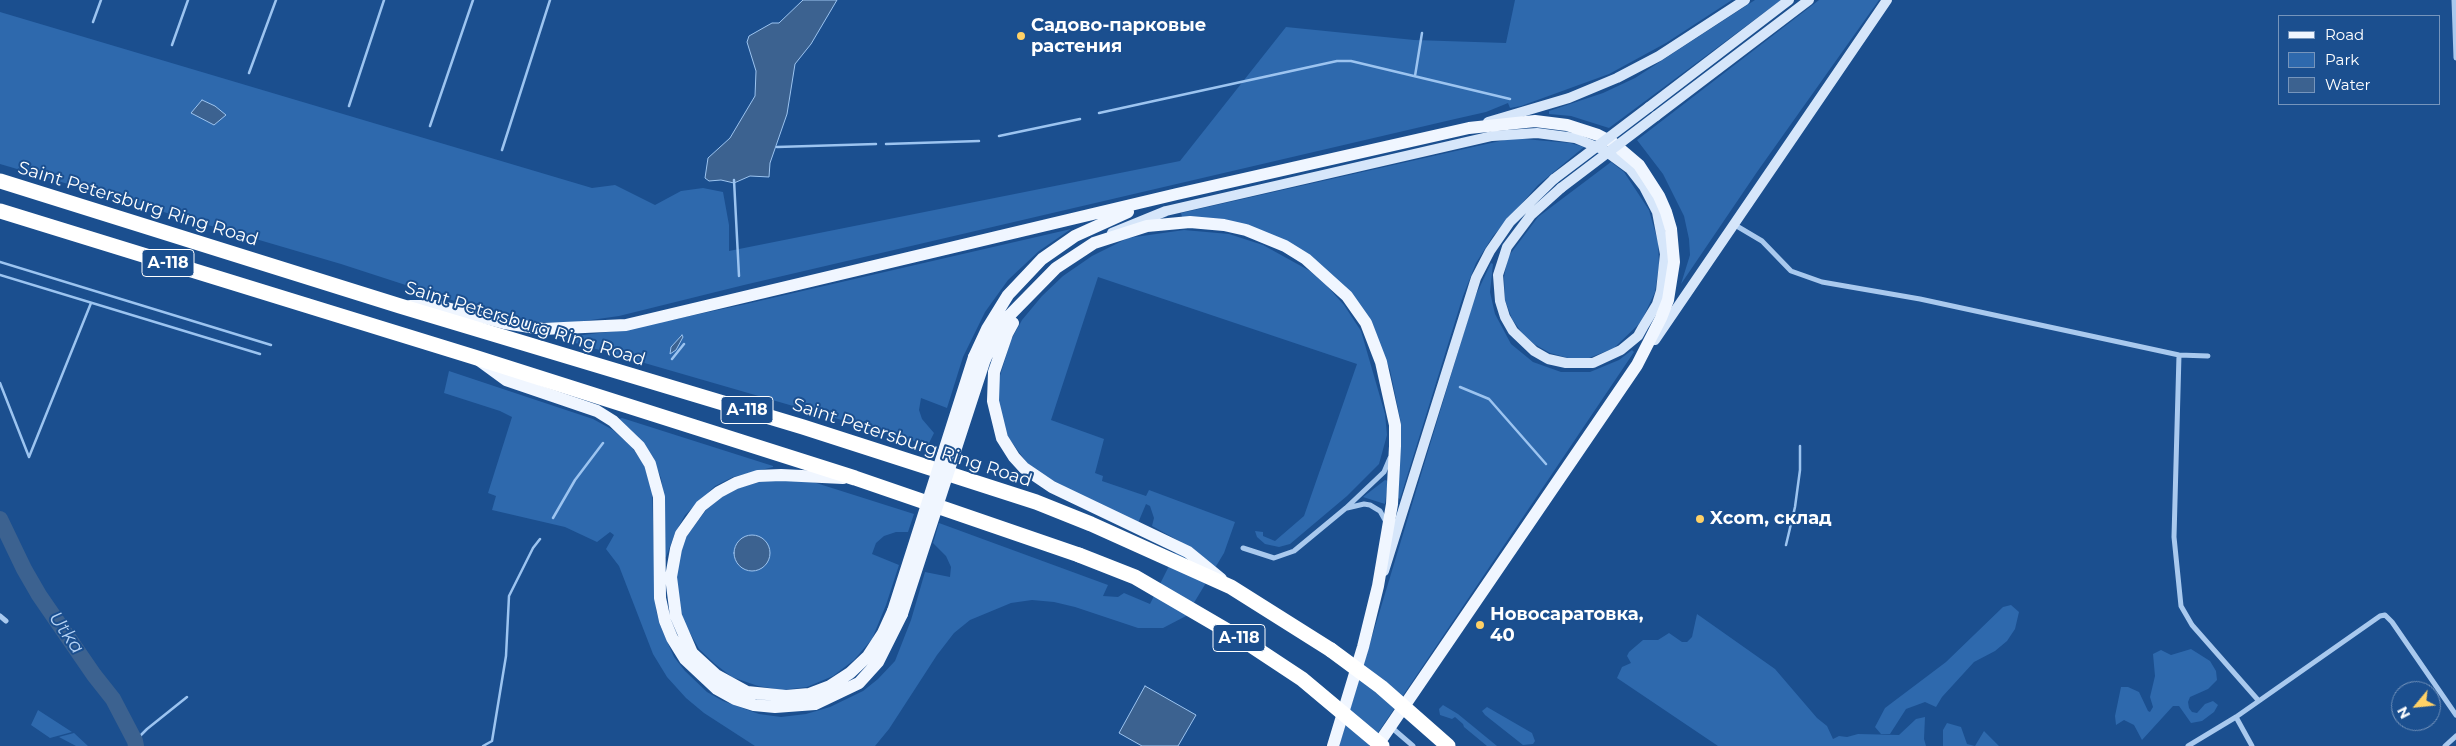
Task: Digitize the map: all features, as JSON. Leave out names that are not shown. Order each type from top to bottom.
[{"type":"highway","name":"Saint Petersburg Ring Road","points":[[0,181],[400,306],[803,427],[1036,502],[1091,524],[1231,587],[1299,628],[1331,650],[1381,687],[1448,746]]},
{"type":"highway","name":"А-118","points":[[0,211],[474,357],[855,478],[1135,577],[1243,640],[1302,679],[1382,746]]},
{"type":"main road","points":[[400,306],[439,306],[504,323],[543,330],[626,325],[1177,194],[1470,128],[1557,102],[1617,78],[1674,47],[1745,0]]},
{"type":"main road","points":[[1378,586],[1390,556],[1476,278],[1490,251],[1510,222],[1554,179],[1789,0]]},
{"type":"main road","points":[[979,358],[1004,322],[1056,268],[1094,243],[1125,226],[1166,211],[1492,136],[1537,133],[1574,138],[1604,150],[1630,169],[1644,187],[1657,212],[1665,254],[1661,291],[1657,304],[1638,336],[1621,350],[1593,363],[1566,363],[1548,359],[1534,351],[1513,331],[1505,317],[1500,301],[1498,275],[1507,247],[1531,215],[1561,188],[1656,116],[1809,0]]},
{"type":"main road","points":[[1377,746],[1735,225],[1887,0]]},
{"type":"main road","points":[[1470,128],[1535,121],[1583,130],[1605,139],[1625,152],[1639,165],[1666,212],[1671,229],[1674,262],[1672,280],[1662,318],[1647,343],[1637,365]]},
{"type":"main road","points":[[474,357],[506,380],[597,411],[614,421],[639,446],[650,464],[659,497],[660,598],[665,621],[672,638],[685,660],[717,689],[735,699],[775,707],[815,704],[859,683],[878,662],[897,612],[987,329],[1008,296],[1042,259],[1074,236],[1124,214],[1158,205],[1177,194]]},
{"type":"main road","points":[[1094,243],[1147,226],[1190,222],[1212,224],[1257,234],[1285,246],[1306,259],[1339,288],[1366,323],[1381,362],[1395,425],[1392,504],[1378,586],[1363,647],[1333,746]]},
{"type":"main road","points":[[1026,300],[1007,334],[994,372],[992,401],[1002,438],[1019,462],[1037,478],[1188,552],[1231,587]]},
{"type":"main road","points":[[855,478],[758,476],[736,483],[719,492],[701,506],[681,534],[671,577],[676,616],[692,653],[716,675],[747,692],[786,696],[809,694],[830,686],[850,673],[868,656],[897,612]]},
{"type":"street","points":[[2454,0],[2456,58]]},
{"type":"street","points":[[1735,225],[1762,241],[1792,271],[1822,282],[1920,299],[2180,355],[2208,356]]},
{"type":"street","points":[[2180,355],[2174,537],[2181,606],[2192,625],[2258,700]]},
{"type":"street","points":[[1243,548],[1274,558],[1294,551],[1346,508],[1384,472],[1395,446]]},
{"type":"street","points":[[1346,508],[1364,504],[1370,505],[1384,515],[1387,530]]},
{"type":"street","points":[[0,616],[6,621]]},
{"type":"street","points":[[2188,746],[2236,717],[2372,621],[2384,616],[2392,622],[2456,715]]},
{"type":"street","points":[[2236,717],[2252,746]]},
{"type":"street","points":[[1390,726],[1413,746]]},
{"type":"street","points":[[2444,746],[2456,736]]},
{"type":"green space","points":[[1515,0],[1732,0],[1666,43],[1609,74],[1521,106],[1510,108],[1508,103],[1486,112],[744,285],[619,316],[570,323],[531,322],[504,317],[341,264],[0,164],[0,12],[592,188],[615,185],[655,205],[681,191],[703,188],[723,192],[729,225],[729,251],[1180,161],[1286,27],[1414,40],[1506,43]]},
{"type":"green space","points":[[1755,0],[1781,0],[1609,128],[1571,116],[1549,114],[1549,111],[1603,93],[1635,78]]},
{"type":"green space","points":[[1819,0],[1879,0],[1757,172],[1681,284],[1690,255],[1684,216],[1663,174],[1637,140]]},
{"type":"green space","points":[[1513,138],[1570,143],[1584,147],[1538,185],[1493,236],[1476,263],[1463,296],[1400,499],[1398,498],[1401,423],[1390,370],[1370,322],[1309,254],[1227,220],[1182,217],[1181,213]]},
{"type":"green space","points":[[1611,162],[1624,172],[1649,210],[1658,242],[1659,265],[1655,292],[1641,322],[1614,348],[1589,358],[1568,358],[1550,353],[1534,344],[1522,333],[1512,319],[1505,300],[1504,277],[1508,257],[1538,217]]},
{"type":"green space","points":[[1071,229],[1039,251],[1008,280],[985,312],[963,357],[947,408],[921,398],[919,410],[922,419],[934,433],[928,445],[558,338],[624,330],[746,304]]},
{"type":"green space","points":[[1184,230],[1229,234],[1263,245],[1310,271],[1344,305],[1361,331],[1385,414],[1387,435],[1379,464],[1347,496],[1290,544],[1279,547],[1265,544],[1257,537],[1255,531],[1263,532],[1263,536],[1275,541],[1304,516],[1357,364],[1098,277],[1051,420],[1104,439],[1095,473],[1103,476],[1102,481],[1146,496],[1149,490],[1235,522],[1224,553],[1186,616],[1163,628],[1138,628],[1075,607],[1054,602],[1032,600],[1011,603],[970,620],[954,633],[937,655],[889,729],[875,746],[755,746],[704,713],[686,698],[667,677],[653,654],[619,566],[606,549],[614,535],[610,532],[597,542],[565,527],[492,510],[496,496],[488,493],[512,417],[500,411],[444,393],[449,371],[593,419],[613,430],[631,446],[644,464],[652,491],[656,610],[660,625],[674,657],[685,671],[707,692],[723,701],[759,714],[781,717],[806,714],[830,707],[863,691],[878,679],[895,661],[911,620],[925,572],[950,577],[951,567],[946,556],[933,543],[939,523],[1108,585],[1103,596],[1118,597],[1124,593],[1150,604],[1181,542],[1152,526],[1154,518],[1150,506],[1146,504],[1138,523],[1045,478],[1027,463],[1005,433],[999,405],[999,379],[1011,340],[1022,320],[1042,296],[1063,276],[1092,256],[1128,238]]},
{"type":"green space","points":[[1491,263],[1493,264],[1490,292],[1495,314],[1511,344],[1533,362],[1561,372],[1590,372],[1619,360],[1632,350],[1634,352],[1369,746],[1339,746],[1474,299]]},
{"type":"green space","points":[[622,418],[773,467],[733,477],[715,486],[685,515],[675,533],[666,557],[664,557],[664,497],[661,478],[654,461],[619,419]]},
{"type":"green space","points":[[781,480],[813,482],[914,514],[908,532],[896,532],[884,536],[876,543],[872,554],[899,565],[872,639],[854,660],[833,676],[807,687],[782,690],[758,686],[732,677],[715,664],[699,649],[685,624],[676,596],[677,566],[681,551],[686,537],[706,510],[722,497],[739,488],[760,482]]},
{"type":"green space","points":[[1385,480],[1388,481],[1385,504],[1363,497]]},
{"type":"green space","points":[[2011,605],[2019,612],[2015,629],[2007,641],[1995,651],[1974,662],[1942,697],[1936,707],[1925,702],[1906,709],[1890,734],[1881,734],[1875,727],[1885,708],[1946,662],[2003,607]]},
{"type":"green space","points":[[1697,614],[1775,669],[1817,718],[1827,726],[1833,739],[1839,736],[1847,737],[1858,734],[1899,735],[1916,719],[1925,717],[1924,739],[1926,746],[1718,746],[1617,678],[1622,667],[1631,663],[1627,656],[1629,652],[1643,640],[1658,640],[1669,633],[1682,642],[1687,642],[1692,637]]},
{"type":"green space","points":[[2191,649],[2210,661],[2216,671],[2217,680],[2208,689],[2190,697],[2188,702],[2189,708],[2192,712],[2197,713],[2205,704],[2213,701],[2218,705],[2214,712],[2202,721],[2191,723],[2179,706],[2173,706],[2142,740],[2134,725],[2124,720],[2116,725],[2115,716],[2121,687],[2128,687],[2139,692],[2148,711],[2150,712],[2153,707],[2150,697],[2155,676],[2153,654],[2161,650],[2171,655]]},
{"type":"green space","points":[[1443,705],[1458,714],[1497,746],[1487,746],[1455,717],[1452,719],[1440,715],[1439,709]]},
{"type":"green space","points":[[1487,707],[1532,733],[1535,741],[1533,744],[1523,745],[1485,715],[1482,711]]},
{"type":"green space","points":[[38,710],[72,732],[50,738],[31,725]]},
{"type":"green space","points":[[1947,723],[1961,727],[1967,744],[1975,746],[1943,746],[1943,730]]},
{"type":"green space","points":[[1984,731],[1999,746],[1975,746]]},
{"type":"green space","points":[[74,733],[88,746],[76,746],[59,737]]},
{"type":"water","points":[[803,0],[837,0],[811,44],[795,64],[787,114],[770,163],[769,177],[750,176],[734,183],[721,180],[709,181],[705,178],[708,158],[730,138],[755,96],[756,71],[747,42],[749,36],[772,23],[779,23]]},
{"type":"water","points":[[202,100],[215,106],[226,115],[214,125],[191,113]]},
{"type":"water","points":[[682,335],[683,337],[676,350],[670,354],[671,347]]},
{"type":"water","points":[[752,535],[765,540],[770,553],[765,566],[752,571],[739,566],[734,553],[739,540]]},
{"type":"water","points":[[1145,686],[1196,715],[1178,746],[1142,746],[1119,733]]},
{"type":"waterway","points":[[93,22],[101,0]]},
{"type":"waterway","points":[[172,45],[188,0]]},
{"type":"waterway","points":[[249,73],[276,0]]},
{"type":"waterway","points":[[349,106],[384,0]]},
{"type":"waterway","points":[[430,126],[473,0]]},
{"type":"waterway","points":[[502,150],[550,0]]},
{"type":"waterway","points":[[1415,76],[1422,33]]},
{"type":"waterway","points":[[1099,113],[1337,61],[1351,61],[1510,99]]},
{"type":"waterway","points":[[999,136],[1080,119]]},
{"type":"waterway","points":[[886,144],[979,141]]},
{"type":"waterway","points":[[777,147],[876,144]]},
{"type":"waterway","points":[[734,180],[739,276]]},
{"type":"waterway","points":[[0,262],[271,345]]},
{"type":"waterway","points":[[0,275],[260,354]]},
{"type":"waterway","points":[[0,383],[29,457],[91,303]]},
{"type":"waterway","points":[[672,359],[684,344]]},
{"type":"waterway","points":[[1460,387],[1489,399],[1546,464]]},
{"type":"waterway","points":[[553,518],[575,480],[603,443]]},
{"type":"waterway","points":[[1786,545],[1795,507],[1800,470],[1800,446]]},
{"type":"waterway","name":"Utka","points":[[0,519],[39,595],[94,675],[113,699],[136,746]]},
{"type":"waterway","points":[[483,746],[492,741],[506,656],[509,596],[533,548],[540,539]]},
{"type":"waterway","points":[[135,741],[187,697]]},
{"type":"place","name":"Садово-парковые растения","points":[[1021,36]]},
{"type":"place","name":"Xсom, склад","points":[[1700,519]]},
{"type":"place","name":"Новосаратовка, 40","points":[[1480,625]]}]
